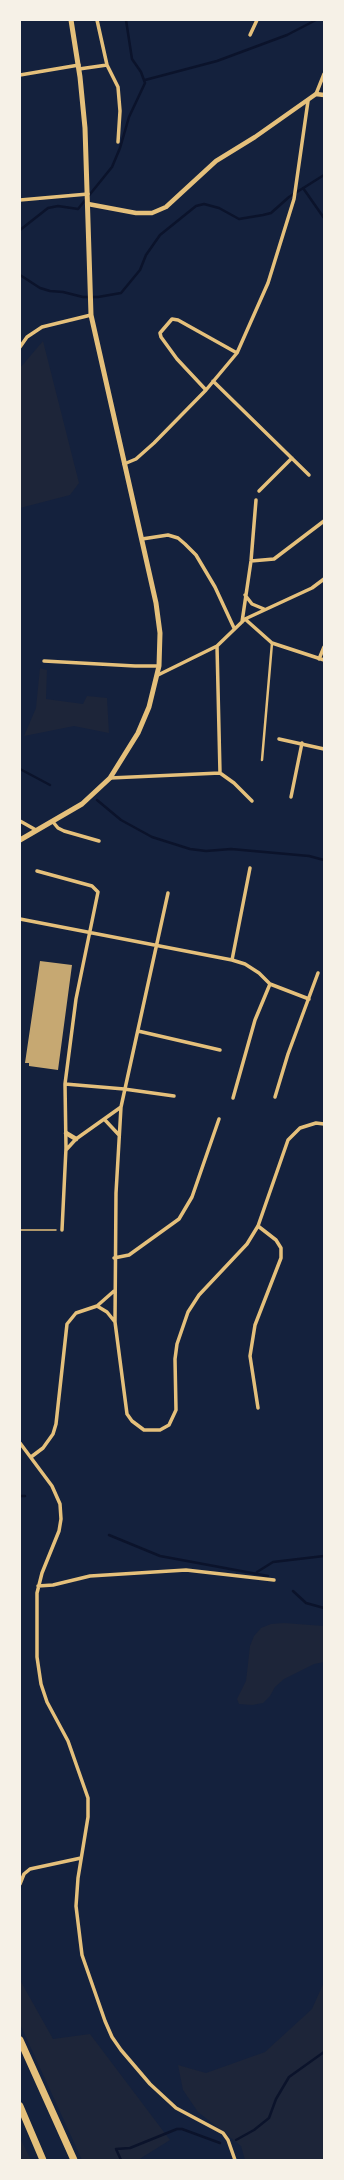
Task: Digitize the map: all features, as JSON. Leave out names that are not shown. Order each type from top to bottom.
[{"type":"highway","points":[[20,2040],[74,2160]]},
{"type":"highway","points":[[20,2106],[43,2160]]},
{"type":"main road","points":[[20,840],[82,804],[110,778],[138,733],[149,707],[158,675],[160,633],[156,602],[91,315],[85,128],[79,67],[70,20]]},
{"type":"street","points":[[97,20],[107,65],[118,87],[120,111],[118,142]]},
{"type":"street","points":[[250,35],[257,20]]},
{"type":"street","points":[[20,75],[79,67],[107,65]]},
{"type":"street","points":[[88,204],[136,213],[152,213],[166,207],[216,161],[308,101],[316,94],[324,74]]},
{"type":"street","points":[[316,94],[324,95]]},
{"type":"street","points":[[124,464],[136,459],[206,390],[237,353],[268,283],[294,199],[308,101]]},
{"type":"street","points":[[20,200],[88,194]]},
{"type":"street","points":[[20,347],[27,337],[42,327],[91,315]]},
{"type":"street","points":[[206,390],[177,359],[161,337],[160,333],[172,319],[178,320],[237,353]]},
{"type":"street","points":[[213,381],[309,475]]},
{"type":"street","points":[[259,491],[292,458]]},
{"type":"street","points":[[244,620],[245,594],[251,561],[256,500]]},
{"type":"street","points":[[251,561],[274,559],[324,521]]},
{"type":"street","points":[[142,539],[168,535],[178,538],[185,544],[196,555],[215,587],[234,628]]},
{"type":"street","points":[[158,675],[217,646],[244,620],[264,609],[312,588],[324,579]]},
{"type":"street","points":[[245,594],[252,604],[264,609]]},
{"type":"street","points":[[244,620],[272,643],[324,660]]},
{"type":"street","points":[[262,760],[272,643]]},
{"type":"street","points":[[217,646],[220,773]]},
{"type":"street","points":[[320,659],[324,647]]},
{"type":"street","points":[[44,661],[158,666]]},
{"type":"street","points":[[279,739],[324,749]]},
{"type":"street","points":[[291,797],[302,743]]},
{"type":"street","points":[[110,778],[220,773],[234,783],[252,802]]},
{"type":"street","points":[[20,821],[36,830]]},
{"type":"street","points":[[53,822],[58,828],[64,831],[99,841]]},
{"type":"street","points":[[232,960],[250,868]]},
{"type":"street","points":[[37,871],[96,888],[98,896],[89,932],[76,999],[65,1084],[66,1150],[62,1230]]},
{"type":"street","points":[[168,893],[124,1089],[119,1135],[114,1258],[115,1322],[127,1414],[132,1421],[144,1430],[160,1430],[169,1425],[176,1410],[175,1359],[181,1330],[188,1312],[199,1295],[247,1244],[258,1226],[288,1140],[300,1128],[316,1124],[324,1124]]},
{"type":"street","points":[[20,919],[232,960],[245,964],[259,973],[270,984],[309,999]]},
{"type":"street","points":[[275,1097],[288,1054],[318,973]]},
{"type":"street","points":[[232,1098],[255,1020],[270,984]]},
{"type":"street","points":[[138,1031],[220,1050]]},
{"type":"street","points":[[65,1084],[124,1089],[174,1096]]},
{"type":"street","points":[[66,1150],[76,1139],[121,1107]]},
{"type":"street","points":[[114,1258],[129,1255],[179,1220],[192,1197],[219,1119]]},
{"type":"street","points":[[104,1120],[119,1135]]},
{"type":"street","points":[[66,1133],[76,1139]]},
{"type":"street","points":[[258,1226],[276,1240],[281,1248],[281,1258],[254,1333],[250,1356],[258,1408]]},
{"type":"street","points":[[31,1457],[43,1448],[53,1434],[56,1424],[67,1324],[76,1313],[97,1306],[114,1290]]},
{"type":"street","points":[[97,1306],[107,1312],[115,1322]]},
{"type":"street","points":[[20,1442],[52,1486],[60,1504],[61,1519],[59,1531],[38,1586],[37,1657],[41,1684],[47,1702],[68,1741],[88,1798],[88,1817],[81,1858],[76,1906],[82,1955],[112,2037],[134,2067],[176,2108],[223,2133],[228,2140],[235,2160]]},
{"type":"street","points":[[38,1586],[53,1585],[90,1576],[186,1570],[274,1580]]},
{"type":"street","points":[[20,1884],[24,1874],[30,1869],[81,1858]]},
{"type":"path","points":[[20,1230],[62,1230]]},
{"type":"shaded area","points":[[43,341],[79,483],[70,495],[20,508],[20,368]]},
{"type":"shaded area","points":[[40,668],[47,670],[46,699],[83,704],[87,696],[107,698],[109,733],[74,726],[24,736],[36,708]]},
{"type":"shaded area","points":[[284,1623],[324,1626],[324,1662],[314,1664],[284,1679],[275,1687],[270,1696],[263,1703],[252,1705],[239,1704],[237,1699],[246,1681],[250,1646],[254,1636],[261,1628],[271,1624]]},
{"type":"shaded area","points":[[20,1980],[53,2039],[90,2034],[170,2140],[138,2160],[82,2160],[20,2024]]},
{"type":"shaded area","points":[[324,1982],[324,2160],[245,2160],[241,2146],[198,2112],[183,2090],[178,2065],[206,2073],[265,2052],[312,2009]]},
{"type":"shaded area","points":[[20,2138],[31,2160],[20,2160]]},
{"type":"building","points":[[40,961],[72,965],[58,1070],[29,1066],[29,1063],[25,1063]]},
{"type":"waterway","points":[[20,230],[48,208],[58,206],[78,209],[112,167],[120,148],[129,117],[145,83],[141,72],[132,59],[126,20]]},
{"type":"waterway","points":[[145,80],[217,61],[287,35],[316,20]]},
{"type":"waterway","points":[[20,275],[40,288],[83,297],[98,297],[121,293],[140,270],[146,255],[160,235],[196,206],[204,204],[219,208],[239,219],[263,215],[271,213],[289,197],[324,175]]},
{"type":"waterway","points":[[303,188],[324,218]]},
{"type":"waterway","points":[[20,769],[50,785]]},
{"type":"waterway","points":[[97,800],[121,820],[152,837],[190,849],[206,851],[231,849],[309,856],[324,860]]},
{"type":"waterway","points":[[20,1496],[25,1496]]},
{"type":"waterway","points":[[109,1535],[160,1556],[268,1576]]},
{"type":"waterway","points":[[257,1572],[273,1562],[324,1556]]},
{"type":"waterway","points":[[293,1591],[306,1603],[324,1608]]},
{"type":"waterway","points":[[236,2140],[254,2130],[269,2118],[276,2099],[289,2077],[324,2052]]},
{"type":"waterway","points":[[121,2160],[116,2149],[130,2148],[177,2129],[182,2129],[220,2143]]}]
